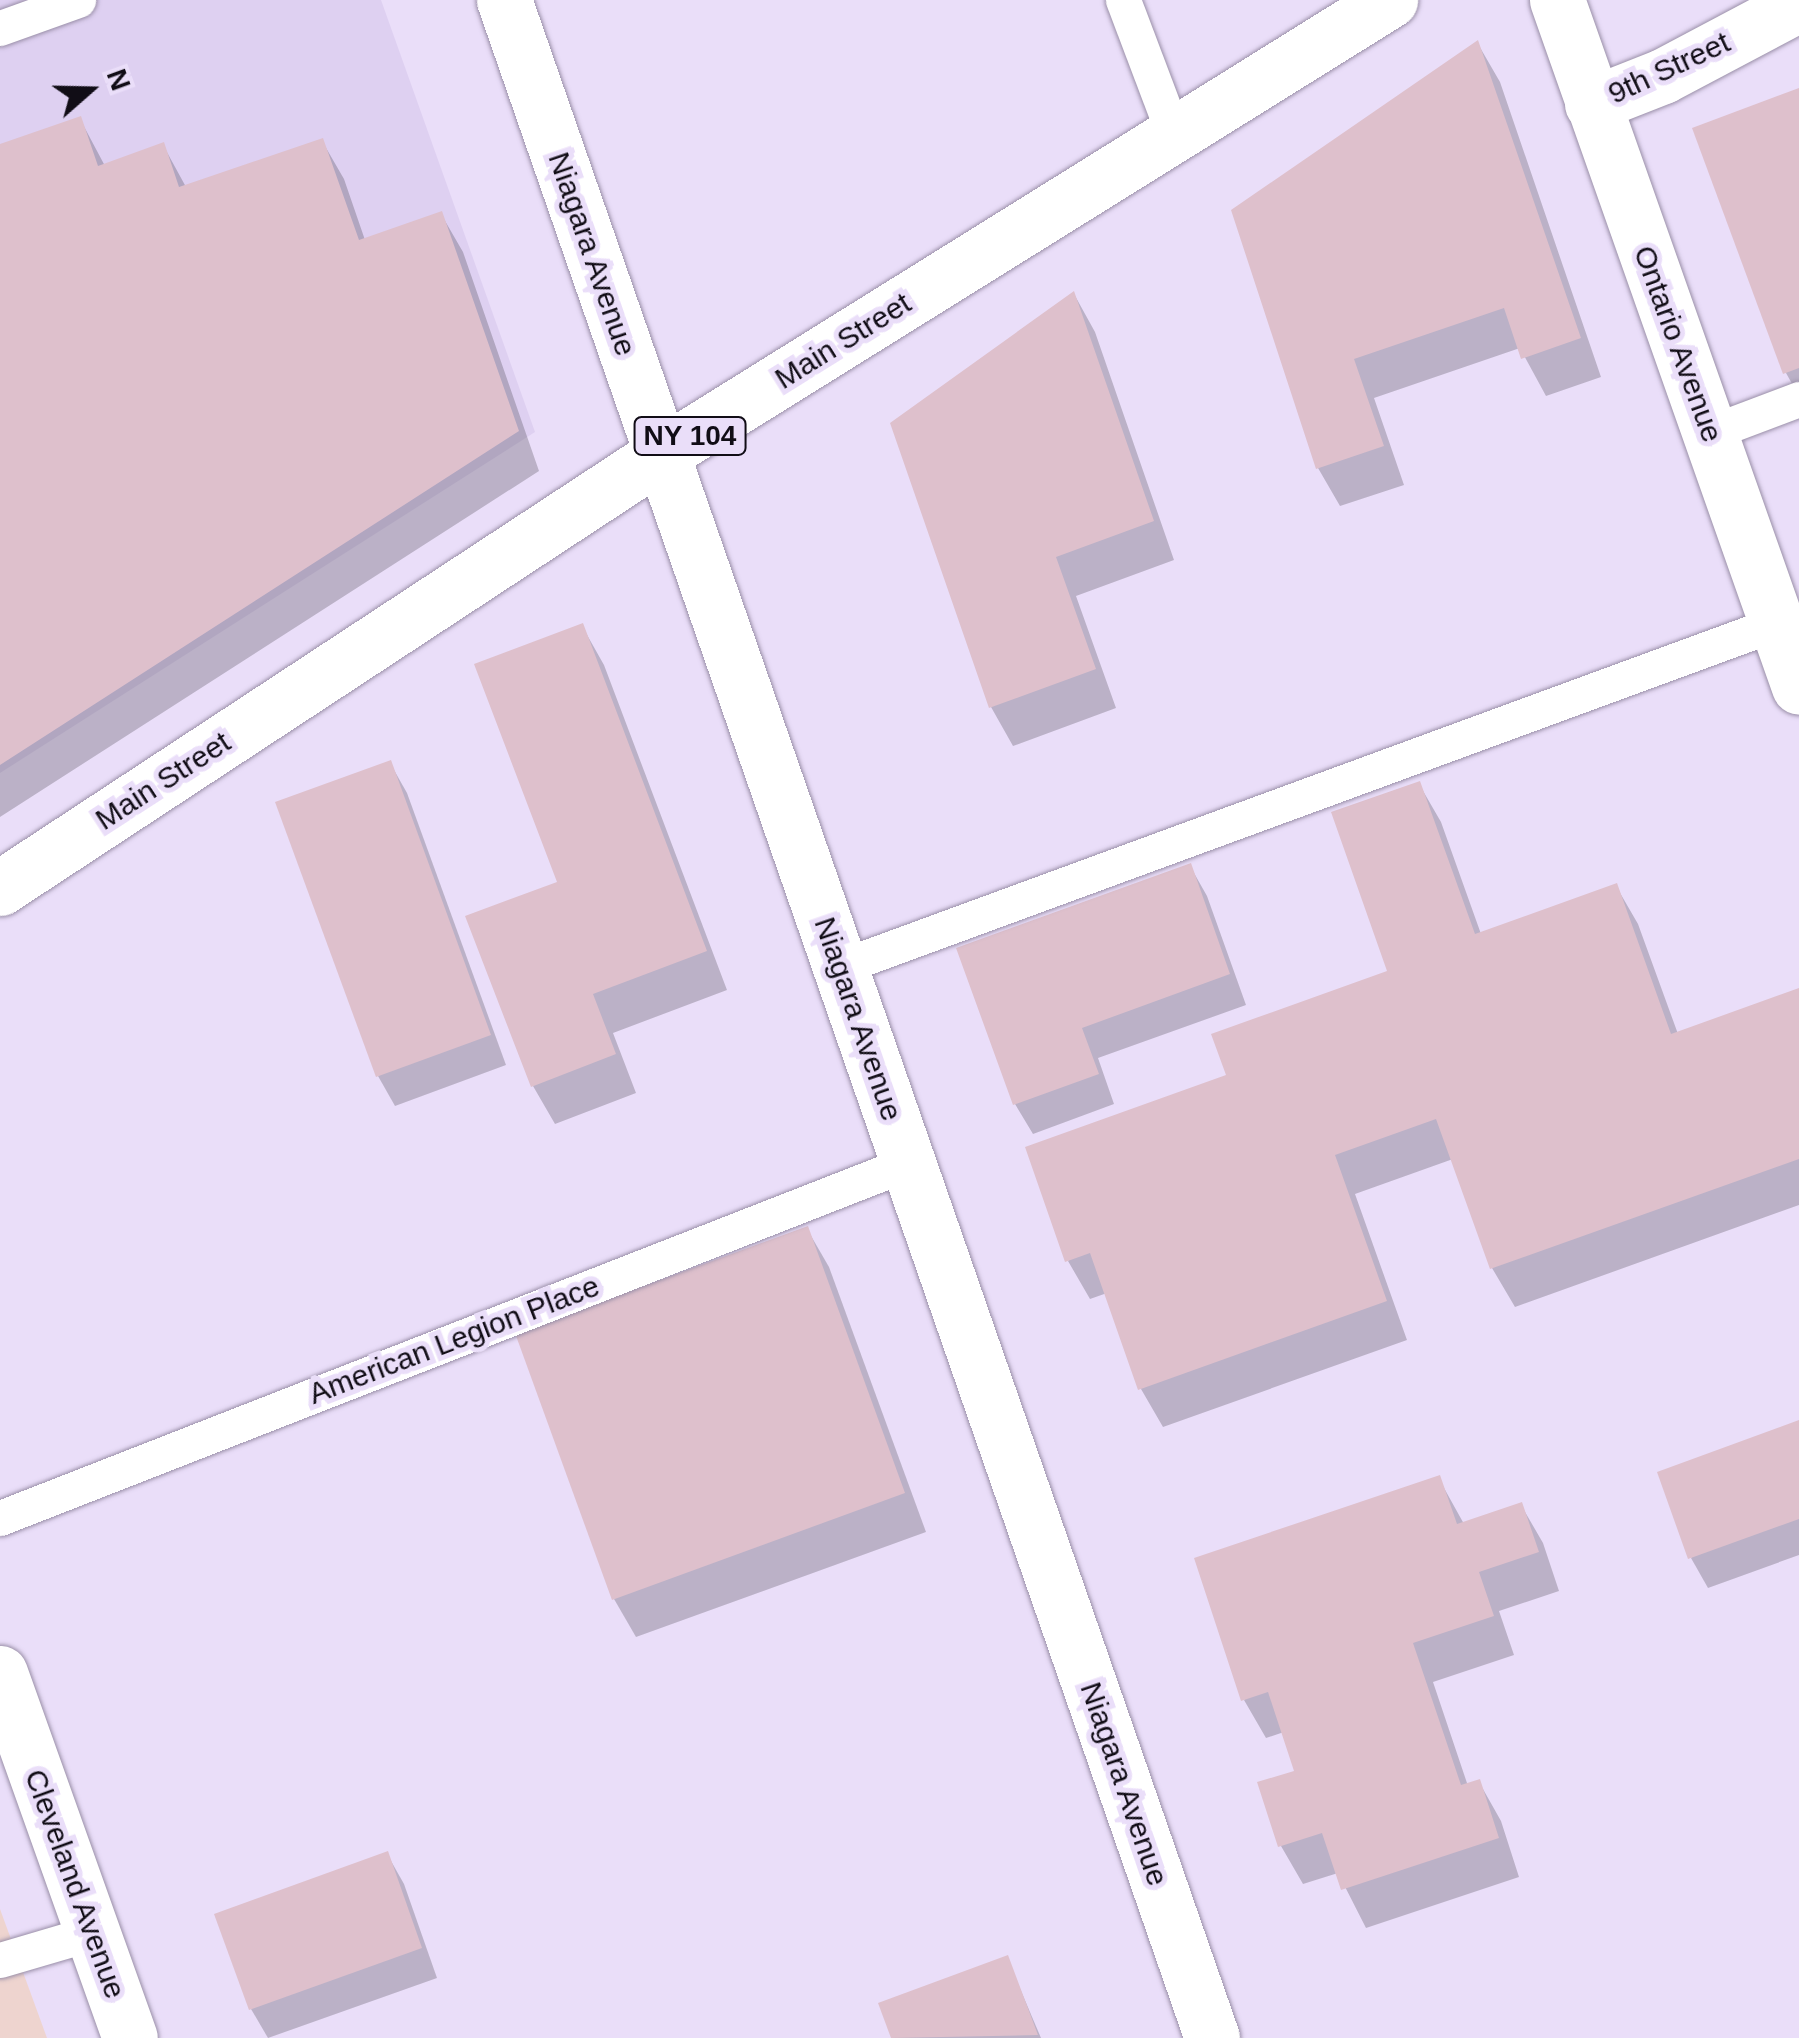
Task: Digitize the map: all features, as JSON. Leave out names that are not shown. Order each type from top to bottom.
[{"type":"street","name":"Niagara Avenue","points":[[504,0],[1212,2038]]},
{"type":"street","name":"Main Street","points":[[0,888],[661,454],[1390,0]]},
{"type":"street","name":"Ontario Avenue","points":[[1557,0],[1799,687]]},
{"type":"street","name":"9th Street","points":[[1592,104],[1663,76],[1799,4]]},
{"type":"street","name":"Cleveland Avenue","points":[[0,1673],[130,2038]]},
{"type":"lane","points":[[0,28],[78,0]]},
{"type":"lane","points":[[1123,0],[1174,135]]},
{"type":"lane","points":[[1710,432],[1799,399]]},
{"type":"lane","points":[[840,966],[1776,623]]},
{"type":"lane","name":"American Legion Place","points":[[0,1518],[908,1163]]},
{"type":"lane","points":[[0,1960],[92,1933]]},
{"type":"shaded area","points":[[0,0],[381,0],[535,432],[0,773]]},
{"type":"shaded area","points":[[0,1909],[47,2038],[0,2038]]},
{"type":"building","points":[[1478,40],[1581,338],[1521,359],[1504,308],[1354,359],[1384,446],[1316,469],[1231,210]]},
{"type":"building","points":[[1799,88],[1799,368],[1783,374],[1692,128]]},
{"type":"building","points":[[81,116],[98,166],[164,142],[179,187],[323,138],[359,240],[442,211],[519,431],[0,765],[0,144]]},
{"type":"building","points":[[1074,291],[1154,521],[1056,557],[1096,669],[989,708],[890,423]]},
{"type":"building","points":[[583,623],[707,951],[593,994],[616,1054],[531,1087],[465,916],[557,882],[474,664]]},
{"type":"building","points":[[391,760],[491,1035],[376,1077],[275,802]]},
{"type":"building","points":[[1420,781],[1475,934],[1617,883],[1671,1034],[1799,988],[1799,1159],[1490,1269],[1436,1119],[1335,1155],[1387,1301],[1138,1390],[1090,1253],[1065,1262],[1025,1147],[1226,1075],[1211,1034],[1387,971],[1331,812]]},
{"type":"building","points":[[1191,863],[1230,974],[1082,1028],[1099,1074],[1013,1105],[956,948]]},
{"type":"building","points":[[808,1226],[905,1493],[612,1600],[515,1333]]},
{"type":"building","points":[[1799,1420],[1799,1519],[1688,1559],[1657,1472]]},
{"type":"building","points":[[1440,1475],[1457,1524],[1522,1502],[1539,1552],[1479,1572],[1494,1616],[1413,1643],[1461,1785],[1480,1779],[1499,1838],[1341,1890],[1322,1833],[1278,1847],[1257,1782],[1294,1771],[1268,1692],[1241,1701],[1194,1558]]},
{"type":"building","points":[[388,1851],[422,1948],[249,2010],[214,1914]]},
{"type":"building","points":[[1008,1955],[1038,2035],[891,2038],[878,2003]]}]
